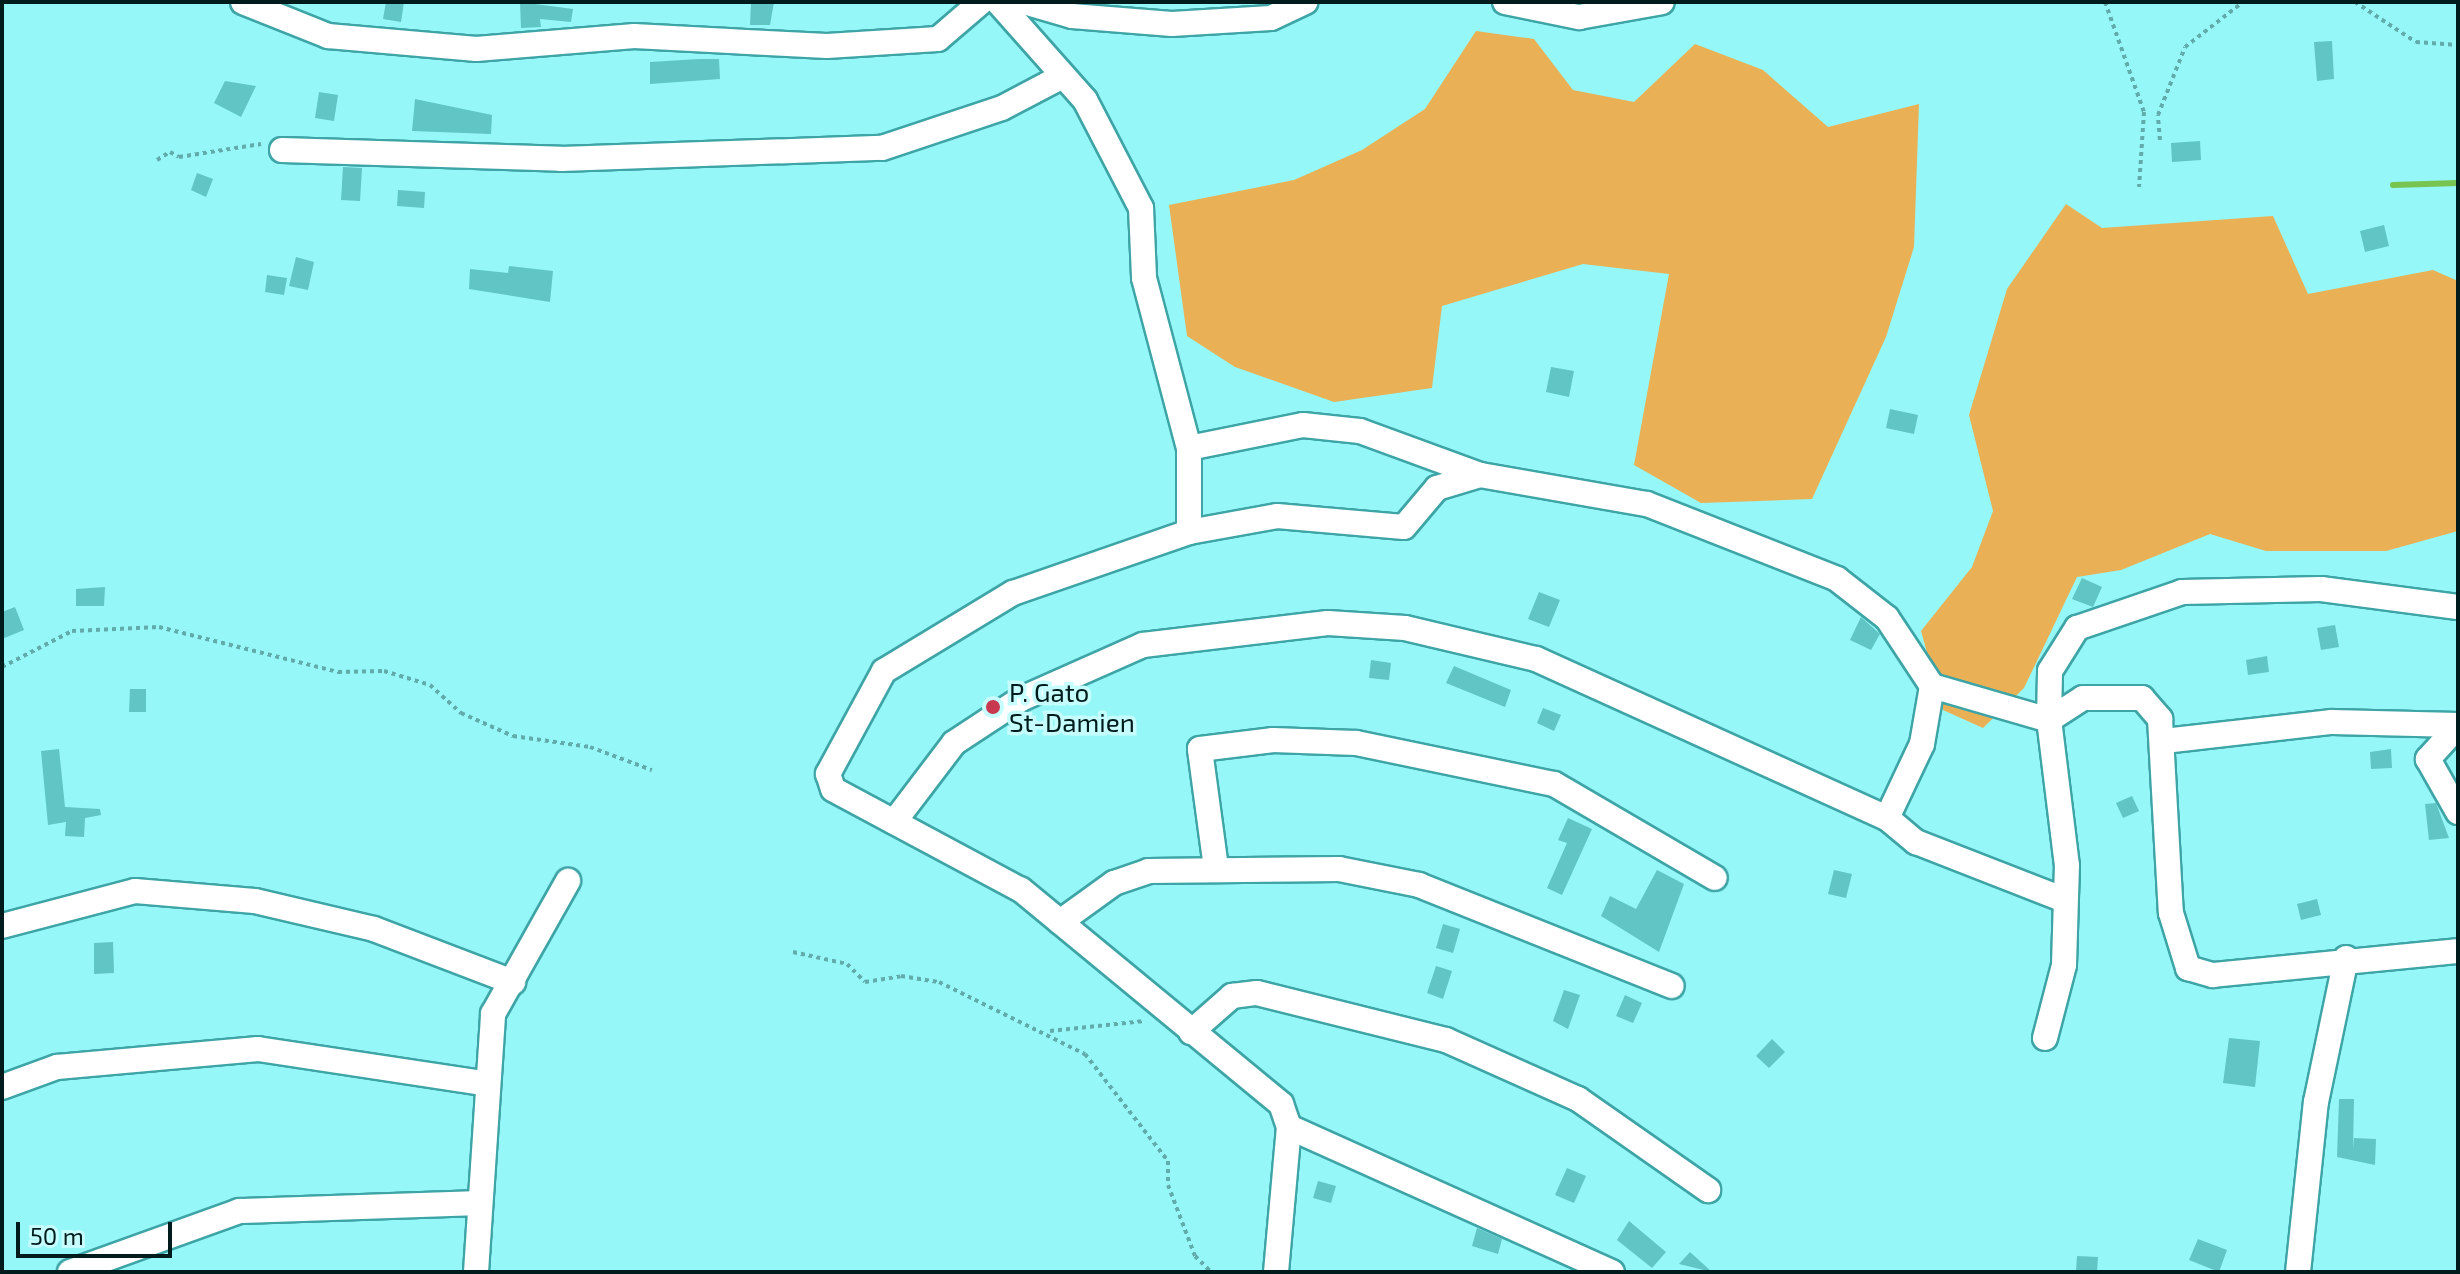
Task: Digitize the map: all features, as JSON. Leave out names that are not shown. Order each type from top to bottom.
[{"type":"street","points":[[243,2],[328,36],[476,49],[634,36],[827,46],[938,39],[981,2]]},
{"type":"street","points":[[998,2],[1091,110],[1141,208],[1144,278],[1189,448],[1189,532]]},
{"type":"street","points":[[1024,2],[1099,20],[1172,24],[1271,18],[1306,2]]},
{"type":"street","points":[[1505,2],[1579,17],[1662,2]]},
{"type":"street","points":[[282,150],[576,159],[882,148],[1002,108],[1063,76]]},
{"type":"street","points":[[1189,448],[1303,425],[1369,434],[1480,475],[1647,504],[1837,579],[1887,618],[1932,686],[2049,720],[2083,698],[2125,694],[2152,707],[2164,741],[2171,913],[2188,968],[2213,975],[2346,958],[2458,951]]},
{"type":"street","points":[[1276,1272],[1289,1127],[1281,1104],[1011,883],[894,822],[828,782],[884,671],[1013,593],[1189,532],[1277,516],[1404,527],[1437,488],[1480,475]]},
{"type":"street","points":[[2045,1038],[2064,965],[2065,900],[2063,804],[2049,720],[2050,671],[2060,649],[2077,628],[2137,604],[2182,592],[2321,589],[2458,607]]},
{"type":"street","points":[[894,822],[954,743],[1021,699],[1143,645],[1328,623],[1405,628],[1536,659],[1887,818],[1916,842],[2065,900]]},
{"type":"street","points":[[1887,818],[1922,744],[1932,686]]},
{"type":"street","points":[[2164,741],[2332,722],[2458,726]]},
{"type":"street","points":[[2458,726],[2428,759],[2458,812]]},
{"type":"street","points":[[1216,868],[1200,749],[1273,740],[1356,743],[1554,784],[1715,878]]},
{"type":"street","points":[[1060,922],[1114,883],[1148,871],[1339,869],[1406,882],[1672,986]]},
{"type":"street","points":[[476,1272],[476,1203],[483,1083],[493,1014],[568,881]]},
{"type":"street","points":[[2,926],[135,891],[255,901],[374,929],[513,982]]},
{"type":"street","points":[[2298,1272],[2316,1102],[2346,958]]},
{"type":"street","points":[[1186,1028],[1232,996],[1257,993],[1446,1040],[1578,1099],[1708,1190]]},
{"type":"street","points":[[2,1087],[57,1067],[258,1049],[483,1083]]},
{"type":"street","points":[[1289,1127],[1612,1272]]},
{"type":"street","points":[[70,1272],[96,1267],[239,1211],[476,1203]]},
{"type":"path","points":[[2105,2],[2144,112],[2139,187]]},
{"type":"path","points":[[2160,140],[2158,115],[2185,47],[2243,2]]},
{"type":"path","points":[[2355,2],[2416,42],[2458,45]]},
{"type":"path","points":[[157,160],[250,140],[282,150]]},
{"type":"path","points":[[2,667],[72,631],[159,627],[338,672],[384,671],[430,685],[461,713],[513,736],[590,747],[652,770]]},
{"type":"path","points":[[793,952],[847,964],[865,982],[901,976],[939,982],[1048,1031],[1085,1054],[1129,1103],[1168,1161],[1168,1185],[1195,1256],[1211,1272]]},
{"type":"path","points":[[1048,1031],[1186,1028]]},
{"type":"shaded area","points":[[1476,31],[1534,39],[1573,90],[1634,102],[1695,44],[1763,70],[1828,127],[1919,104],[1914,247],[1886,337],[1812,499],[1701,503],[1634,465],[1669,274],[1583,264],[1442,306],[1432,388],[1334,402],[1235,367],[1187,336],[1169,205],[1294,180],[1362,150],[1425,109]]},
{"type":"shaded area","points":[[2066,204],[2102,228],[2273,216],[2308,294],[2433,270],[2458,281],[2458,531],[2386,551],[2266,551],[2210,534],[2121,570],[2077,577],[2024,688],[1983,728],[1943,710],[1921,631],[1972,567],[1993,511],[1969,415],[2007,289]]},
{"type":"building","points":[[386,2],[404,2],[401,22],[383,19]]},
{"type":"building","points":[[520,2],[573,9],[571,22],[540,19],[541,27],[521,28]]},
{"type":"building","points":[[751,2],[774,2],[770,25],[750,25]]},
{"type":"building","points":[[2332,41],[2334,79],[2317,81],[2314,42]]},
{"type":"building","points":[[719,59],[720,79],[650,84],[650,62]]},
{"type":"building","points":[[225,81],[256,86],[241,117],[214,103]]},
{"type":"building","points":[[319,92],[338,95],[334,121],[315,118]]},
{"type":"building","points":[[415,99],[492,115],[491,134],[412,131]]},
{"type":"building","points":[[2200,141],[2201,160],[2172,162],[2171,143]]},
{"type":"building","points":[[343,167],[362,168],[360,201],[341,200]]},
{"type":"building","points":[[197,173],[213,179],[206,197],[191,190]]},
{"type":"building","points":[[398,190],[425,192],[424,208],[397,206]]},
{"type":"building","points":[[2384,225],[2389,246],[2365,252],[2360,231]]},
{"type":"building","points":[[296,257],[314,262],[308,290],[289,286]]},
{"type":"building","points":[[509,266],[553,271],[550,302],[469,289],[470,269],[508,273]]},
{"type":"building","points":[[267,275],[287,278],[284,295],[265,292]]},
{"type":"building","points":[[1551,367],[1574,371],[1569,397],[1546,392]]},
{"type":"building","points":[[1890,409],[1918,415],[1914,434],[1886,428]]},
{"type":"building","points":[[2082,578],[2102,587],[2093,607],[2072,599]]},
{"type":"building","points":[[105,587],[104,606],[76,606],[76,589]]},
{"type":"building","points":[[1539,592],[1560,600],[1549,627],[1528,619]]},
{"type":"building","points":[[15,607],[24,630],[2,639],[2,612]]},
{"type":"building","points":[[1861,617],[1880,634],[1871,650],[1850,640]]},
{"type":"building","points":[[2335,625],[2339,647],[2321,650],[2317,628]]},
{"type":"building","points":[[2267,656],[2269,672],[2248,675],[2246,660]]},
{"type":"building","points":[[1371,660],[1391,663],[1389,680],[1369,678]]},
{"type":"building","points":[[1454,666],[1511,690],[1505,707],[1446,683]]},
{"type":"building","points":[[130,689],[146,689],[146,712],[129,712]]},
{"type":"building","points":[[1543,708],[1561,715],[1554,731],[1537,723]]},
{"type":"building","points":[[59,749],[65,807],[100,809],[101,815],[85,818],[84,837],[65,836],[66,822],[48,825],[41,751]]},
{"type":"building","points":[[2391,749],[2392,768],[2371,769],[2370,752]]},
{"type":"building","points":[[2132,796],[2139,811],[2123,818],[2116,803]]},
{"type":"building","points":[[2436,803],[2449,838],[2429,840],[2425,804]]},
{"type":"building","points":[[1568,818],[1592,829],[1562,895],[1547,888],[1567,843],[1558,840]]},
{"type":"building","points":[[1657,870],[1684,884],[1659,952],[1601,916],[1610,896],[1636,909]]},
{"type":"building","points":[[1834,870],[1852,874],[1846,898],[1828,894]]},
{"type":"building","points":[[2317,899],[2321,915],[2301,920],[2297,904]]},
{"type":"building","points":[[1443,924],[1460,929],[1453,953],[1436,948]]},
{"type":"building","points":[[113,942],[114,973],[94,974],[94,943]]},
{"type":"building","points":[[1436,966],[1452,971],[1443,999],[1427,993]]},
{"type":"building","points":[[1564,990],[1580,995],[1568,1029],[1553,1021]]},
{"type":"building","points":[[1625,995],[1642,1003],[1633,1023],[1616,1016]]},
{"type":"building","points":[[2229,1038],[2260,1041],[2255,1087],[2223,1083]]},
{"type":"building","points":[[1772,1039],[1785,1052],[1769,1068],[1756,1056]]},
{"type":"building","points":[[2339,1099],[2354,1099],[2353,1149],[2354,1138],[2376,1139],[2375,1165],[2337,1157]]},
{"type":"building","points":[[1567,1168],[1586,1176],[1574,1203],[1555,1195]]},
{"type":"building","points":[[1318,1181],[1336,1186],[1331,1203],[1313,1198]]},
{"type":"building","points":[[1629,1221],[1666,1252],[1652,1268],[1617,1240]]},
{"type":"building","points":[[1477,1228],[1502,1239],[1498,1254],[1472,1246]]},
{"type":"building","points":[[2198,1239],[2227,1250],[2219,1272],[2189,1260]]},
{"type":"building","points":[[1690,1252],[1712,1272],[1679,1264]]},
{"type":"building","points":[[2077,1256],[2098,1257],[2097,1272],[2076,1272]]},
{"type":"waterway","points":[[2393,185],[2458,183]]},
{"type":"place","name":"P. Gato St-Damien","points":[[993,707]]}]
